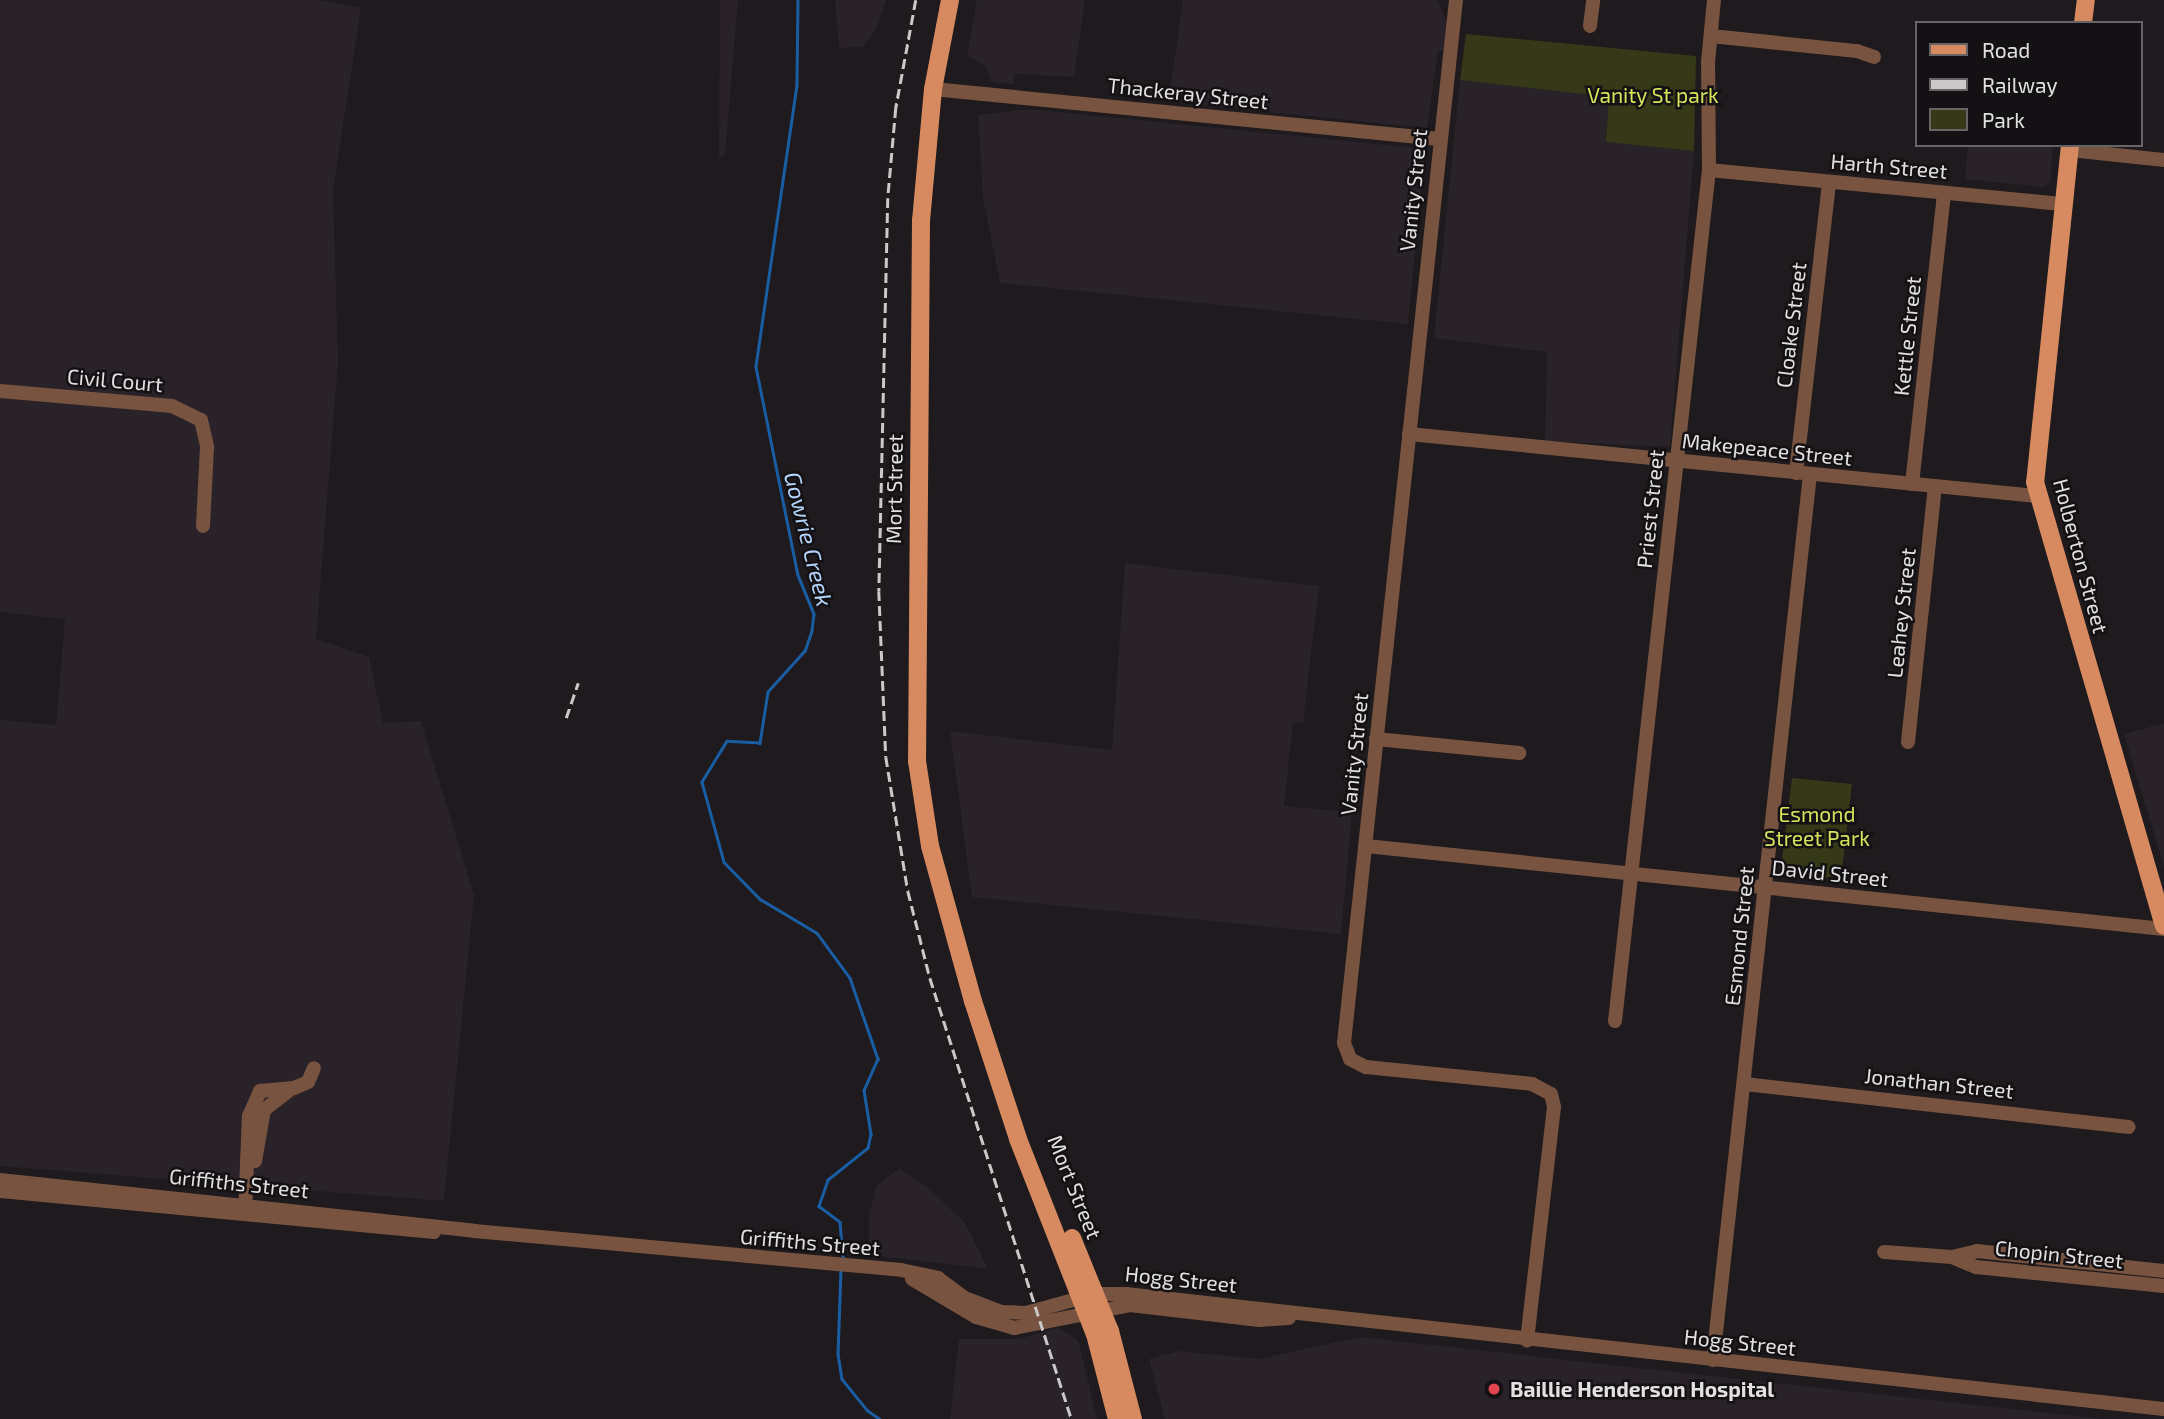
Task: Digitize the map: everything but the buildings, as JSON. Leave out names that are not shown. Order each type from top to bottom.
[{"type":"main road","name":"Mort Street","points":[[950,0],[933,89],[921,220],[914,714],[930,846],[1003,1095],[1091,1304],[1133,1419]]},
{"type":"main road","points":[[2083,21],[2085,0]]},
{"type":"main road","name":"Holberton Street","points":[[2070,148],[2037,496],[2164,928]]},
{"type":"main road","name":"Mort Street","points":[[1091,1304],[1117,1419]]},
{"type":"street","name":"Vanity Street","points":[[1456,0],[1344,1044],[1350,1059],[1366,1067],[1532,1084],[1552,1094],[1554,1107],[1527,1340]]},
{"type":"street","points":[[1590,26],[1593,0]]},
{"type":"street","name":"Priest Street","points":[[1615,1021],[1709,170],[1710,36],[1714,0]]},
{"type":"street","points":[[1710,36],[1857,51],[1874,57]]},
{"type":"street","name":"Thackeray Street","points":[[933,89],[1439,139]]},
{"type":"street","points":[[2070,148],[2164,160]]},
{"type":"street","name":"Harth Street","points":[[1709,170],[2064,204]]},
{"type":"street","name":"Cloake Street","points":[[1803,474],[1829,182]]},
{"type":"street","name":"Kettle Street","points":[[1912,484],[1944,193]]},
{"type":"street","name":"Civil Court","points":[[0,391],[172,406],[201,421],[207,447],[203,526]]},
{"type":"street","name":"Makepeace Street","points":[[1409,433],[2037,496]]},
{"type":"street","name":"Esmond Street","points":[[1713,1360],[1745,1084],[1803,474]]},
{"type":"street","name":"Leahey Street","points":[[1908,742],[1935,487]]},
{"type":"street","points":[[1376,739],[1519,753]]},
{"type":"street","name":"David Street","points":[[1366,846],[2164,928]]},
{"type":"street","points":[[245,1210],[249,1173],[245,1164],[249,1116],[260,1091],[294,1088],[308,1082],[314,1068]]},
{"type":"street","name":"Jonathan Street","points":[[1745,1084],[2129,1127]]},
{"type":"street","name":"Griffiths Street","points":[[0,1180],[245,1210]]},
{"type":"street","name":"Griffiths Street","points":[[0,1191],[245,1210],[892,1270],[926,1283],[963,1310],[996,1324],[1032,1326],[1091,1304]]},
{"type":"street","name":"Chopin Street","points":[[1884,1251],[1952,1257],[1976,1267],[2164,1286]]},
{"type":"street","name":"Chopin Street","points":[[1952,1257],[1977,1251],[2164,1271]]},
{"type":"street","name":"Hogg Street","points":[[1091,1304],[1311,1316],[2164,1409]]},
{"type":"shaded area","points":[[0,0],[320,0],[361,8],[333,190],[338,362],[316,639],[369,657],[383,723],[421,721],[474,895],[444,1201],[0,1166],[0,720],[56,725],[65,619],[0,612]]},
{"type":"shaded area","points":[[720,0],[738,0],[725,156],[719,157]]},
{"type":"shaded area","points":[[835,0],[886,0],[877,28],[863,47],[839,48]]},
{"type":"shaded area","points":[[977,0],[1085,0],[1074,77],[1014,74],[1014,84],[991,82],[986,66],[967,56]]},
{"type":"shaded area","points":[[1183,0],[1437,0],[1447,22],[1447,50],[1438,51],[1427,128],[1193,104],[1170,91]]},
{"type":"shaded area","points":[[1460,80],[1609,97],[1606,142],[1694,151],[1670,447],[1545,441],[1547,352],[1434,338]]},
{"type":"shaded area","points":[[1029,109],[1425,149],[1408,324],[1000,283],[983,198],[978,115]]},
{"type":"shaded area","points":[[1968,147],[2053,147],[2050,182],[2043,187],[1965,179]]},
{"type":"shaded area","points":[[1125,563],[1319,586],[1303,723],[1293,723],[1284,806],[1352,812],[1341,934],[972,897],[950,731],[1112,750]]},
{"type":"shaded area","points":[[2164,723],[2164,867],[2124,734]]},
{"type":"shaded area","points":[[899,1168],[931,1190],[965,1223],[988,1269],[869,1255],[869,1216],[876,1187]]},
{"type":"shaded area","points":[[1059,1328],[1078,1340],[1097,1419],[950,1419],[959,1339],[1018,1339]]},
{"type":"shaded area","name":"Baillie Henderson Hospital","points":[[1360,1337],[2101,1419],[1165,1419],[1149,1359],[1179,1351],[1259,1359]]},
{"type":"green space","name":"Vanity St park","points":[[1466,34],[1696,56],[1694,151],[1606,142],[1609,97],[1460,80]]},
{"type":"green space","name":"Esmond Street Park","points":[[1792,778],[1852,784],[1841,879],[1785,873],[1781,868]]},
{"type":"waterway","name":"Gowrie Creek","points":[[798,0],[797,85],[756,367],[798,575],[814,614],[812,631],[805,651],[768,692],[760,743],[727,741],[702,782],[724,862],[760,899],[817,933],[850,978],[878,1059],[864,1090],[871,1134],[868,1148],[828,1180],[819,1206],[840,1222],[843,1259]]},
{"type":"waterway","name":"Gowrie Creek","points":[[841,1269],[838,1354],[842,1379],[867,1410],[880,1419]]},
{"type":"railway","points":[[916,0],[896,108],[888,198],[879,591],[886,757],[908,891],[930,978],[1072,1419]]},
{"type":"railway","points":[[566,718],[578,683]]},
{"type":"place","name":"Baillie Henderson Hospital","points":[[1494,1389]]}]
